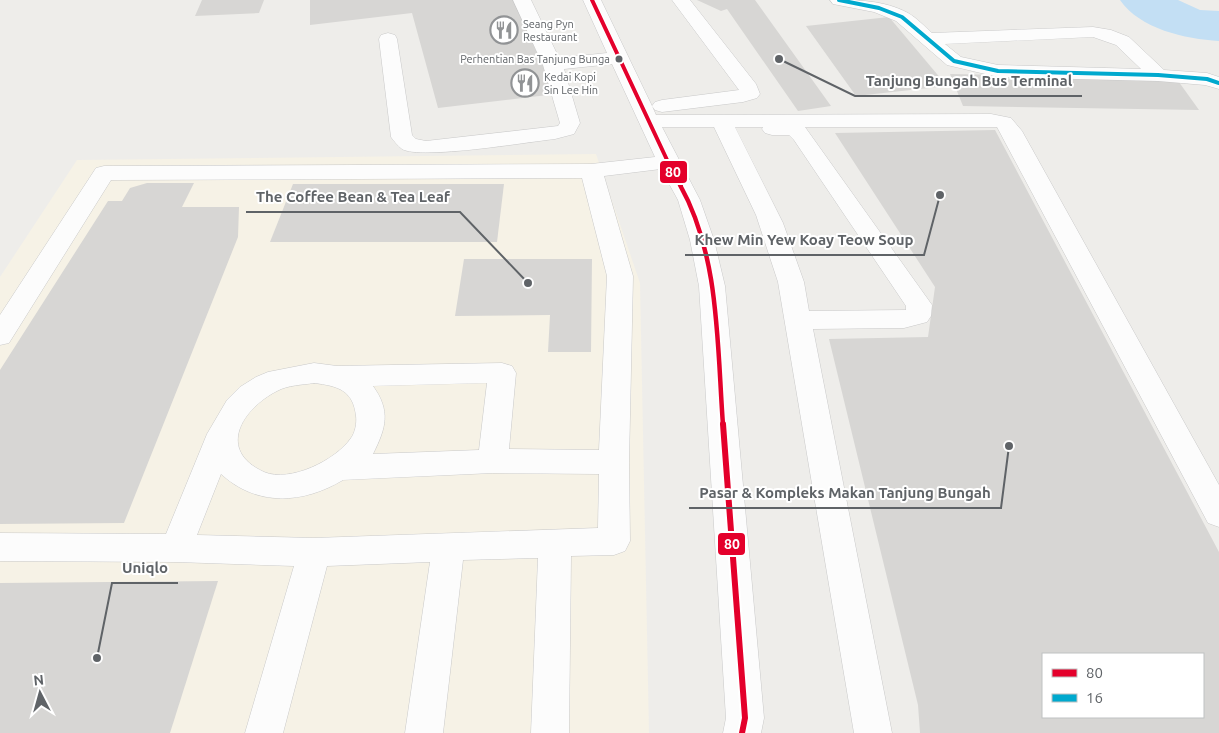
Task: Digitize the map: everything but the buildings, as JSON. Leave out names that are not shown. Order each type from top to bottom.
[{"type":"street","points":[[388,39],[402,136],[409,144],[426,147],[555,133],[567,130],[570,123],[553,65],[522,0]]},
{"type":"street","points":[[592,0],[668,162],[689,200],[702,240],[712,286],[746,728]]},
{"type":"street","points":[[646,115],[750,94],[749,88],[681,0]]},
{"type":"street","points":[[839,0],[879,8],[902,17],[954,62],[981,68],[1158,75],[1207,79],[1219,83]]},
{"type":"street","points":[[929,39],[1074,32],[1107,33],[1123,39],[1158,75]]},
{"type":"street","points":[[553,65],[619,56]]},
{"type":"street","points":[[646,115],[726,130],[991,120],[1004,122],[1012,131],[1219,514]]},
{"type":"street","points":[[726,130],[794,128],[802,136],[919,306],[918,316],[904,319],[799,320]]},
{"type":"street","points":[[726,130],[769,216],[791,282],[873,733]]},
{"type":"street","points":[[0,336],[104,173],[591,171],[668,162]]},
{"type":"street","points":[[0,547],[176,548],[314,552],[614,541],[614,462],[620,276],[591,171]]},
{"type":"street","points":[[176,548],[232,413],[247,397],[267,384],[291,376],[314,373],[337,376],[502,373],[493,460]]},
{"type":"street","points":[[223,431],[222,450],[229,466],[244,478],[265,486],[290,486],[316,480],[339,468],[358,453],[369,434],[372,415],[367,398],[355,384],[337,376]]},
{"type":"street","points":[[339,468],[493,460],[614,462]]},
{"type":"street","points":[[550,733],[555,543]]},
{"type":"street","points":[[424,733],[448,547]]},
{"type":"street","points":[[264,733],[314,552]]},
{"type":"shaded area","points":[[596,154],[640,283],[649,733],[0,733],[0,277],[77,160]]},
{"type":"waterway","points":[[1144,0],[1179,19],[1208,26],[1219,26]]},
{"type":"transit line","name":"80","points":[[592,0],[668,162],[689,200],[702,240],[712,286],[745,718],[742,733]]},
{"type":"transit line","name":"16","points":[[839,0],[879,8],[902,17],[954,61],[998,71],[1158,75],[1207,79],[1219,83]]},
{"type":"place","name":"Seang Pyn Restaurant","points":[[504,30]]},
{"type":"place","name":"Perhentian Bas Tanjung Bunga","points":[[619,59]]},
{"type":"place","name":"Tanjung Bungah Bus Terminal","points":[[779,59]]},
{"type":"place","name":"Kedai Kopi Sin Lee Hin","points":[[525,83]]},
{"type":"place","name":"Khew Min Yew Koay Teow Soup","points":[[940,195]]},
{"type":"place","name":"The Coffee Bean & Tea Leaf","points":[[528,283]]},
{"type":"place","name":"Pasar & Kompleks Makan Tanjung Bungah","points":[[1009,446]]},
{"type":"place","name":"Uniqlo","points":[[97,658]]}]
